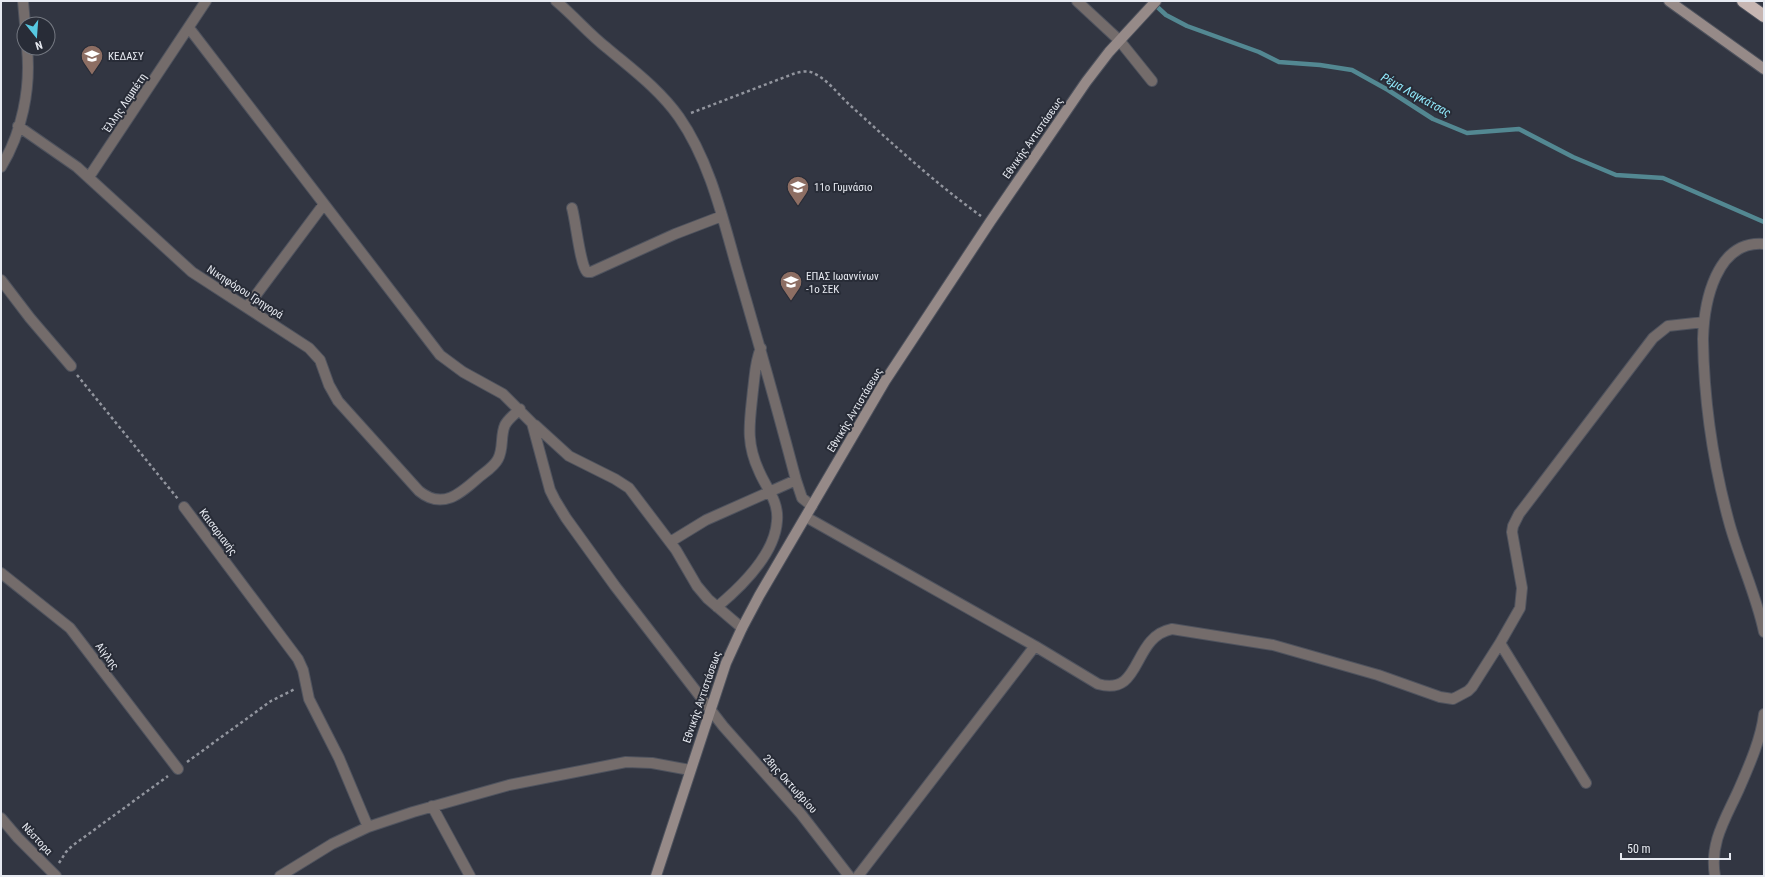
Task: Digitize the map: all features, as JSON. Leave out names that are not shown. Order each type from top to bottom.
[{"type":"highway","points":[[1743,1],[1764,16]]},
{"type":"street","points":[[23,1],[24,16]]},
{"type":"street","name":"Έλλης Λαμπέτη","points":[[89,177],[206,1]]},
{"type":"street","points":[[556,1],[606,48],[653,86],[680,118],[705,167],[722,216],[761,348],[796,480],[802,498],[812,506]]},
{"type":"street","points":[[1077,1],[1119,40],[1152,81]]},
{"type":"street","name":"Εθνικής Αντιστάσεως","points":[[656,876],[710,709],[730,653],[742,628],[885,381],[990,222],[1086,82],[1119,40],[1156,1]]},
{"type":"street","points":[[1669,1],[1764,69]]},
{"type":"street","points":[[189,28],[440,355],[463,372],[503,394],[568,456],[615,479],[629,488],[670,542],[697,586],[718,608],[742,628]]},
{"type":"street","points":[[1,167],[18,126],[29,75],[28,56]]},
{"type":"street","name":"Νικηφόρου Γρηγορά","points":[[18,126],[54,150],[89,177],[192,272],[298,340],[318,357],[329,385],[338,401],[419,491],[432,500],[445,499],[460,492],[496,463],[501,450],[505,425],[520,410]]},
{"type":"street","points":[[247,307],[324,204]]},
{"type":"street","points":[[572,208],[578,232],[582,265],[587,272],[591,272],[675,234],[722,216]]},
{"type":"street","points":[[1764,244],[1745,245],[1726,258],[1720,268],[1712,289],[1704,322],[1703,351],[1715,465],[1729,523],[1758,608],[1764,632]]},
{"type":"street","points":[[1,280],[30,318],[71,366]]},
{"type":"street","points":[[806,517],[1035,646],[1098,684],[1109,687],[1126,681],[1132,674],[1146,645],[1164,630],[1172,629],[1273,645],[1378,675],[1448,699],[1460,696],[1468,691],[1517,616],[1522,597],[1522,588],[1512,532],[1519,514],[1653,338],[1668,326],[1704,322]]},
{"type":"street","points":[[718,608],[747,579],[772,541],[776,530],[777,513],[771,492],[755,462],[748,430],[756,363],[761,348]]},
{"type":"street","name":"28ης Οκτωβρίου","points":[[532,423],[555,500],[615,586],[732,738],[801,814],[849,876]]},
{"type":"street","points":[[670,542],[706,520],[796,480]]},
{"type":"street","name":"Καισαριανής","points":[[184,507],[298,659],[303,670],[309,699],[339,758],[368,827]]},
{"type":"street","name":"Αίγλης","points":[[1,573],[70,628],[178,769]]},
{"type":"street","points":[[1500,643],[1586,783]]},
{"type":"street","points":[[858,876],[1035,646]]},
{"type":"street","points":[[1715,876],[1713,857],[1716,841],[1742,784],[1759,735],[1764,714]]},
{"type":"street","points":[[280,876],[332,844],[368,827],[432,806],[509,785],[613,764],[638,762],[690,770]]},
{"type":"street","points":[[432,806],[470,876]]},
{"type":"street","name":"Νέστορα","points":[[1,818],[18,838],[56,876]]},
{"type":"path","points":[[680,118],[792,74],[801,71],[813,72],[936,182],[990,222]]},
{"type":"path","name":"Καισαριανής","points":[[71,366],[184,507]]},
{"type":"waterway","name":"Ρέμα Λαγκάτσας","points":[[1153,3],[1166,15],[1187,26],[1259,52],[1279,62],[1320,65],[1352,70],[1388,90],[1433,119],[1467,133],[1519,129],[1573,157],[1616,175],[1663,178],[1764,222]]},
{"type":"place","name":"ΚΕΔΑΣΥ","points":[[92,76]]},
{"type":"place","name":"11o Γυμνάσιο","points":[[798,206]]},
{"type":"place","name":"ΕΠΑΣ Ιωαννίνων -1ο ΣΕΚ","points":[[791,302]]}]
